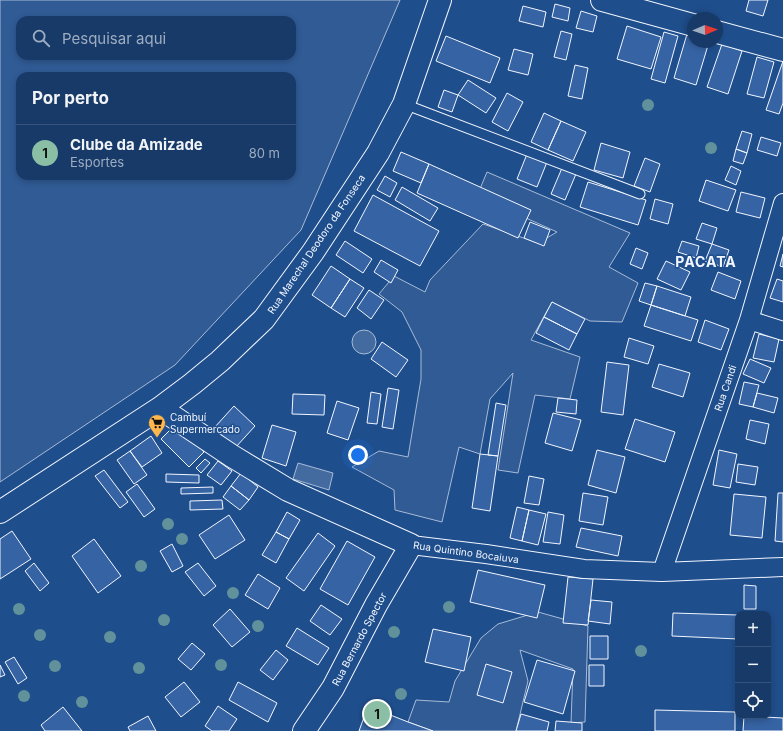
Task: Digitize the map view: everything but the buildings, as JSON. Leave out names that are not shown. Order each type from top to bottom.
[{"type":"street","name":"Rua Marechal Deodoro da Fonseca","points":[[0,512],[160,408],[220,361],[264,319],[312,252],[378,152],[404,104],[440,0]]},
{"type":"street","points":[[602,0],[642,6],[687,23]]},
{"type":"street","points":[[723,34],[783,50]]},
{"type":"street","name":"Rua Candi","points":[[662,572],[748,320],[783,203]]},
{"type":"street","points":[[748,320],[783,331]]},
{"type":"street","name":"Rua Quintino Bocaiuva","points":[[160,408],[232,456],[288,490],[411,545],[486,554],[584,569],[662,572],[783,567]]},
{"type":"street","name":"Rua Bernardo Spector","points":[[304,731],[333,688],[376,605],[411,545]]},
{"type":"lane","points":[[404,104],[640,194]]},
{"type":"shaded area","points":[[0,0],[400,0],[301,230],[175,365],[0,482]]},
{"type":"shaded area","points":[[487,172],[630,233],[609,267],[638,283],[622,322],[590,321],[552,302],[531,340],[580,357],[570,399],[535,395],[518,473],[498,470],[513,373],[490,399],[480,454],[459,447],[442,522],[395,510],[394,490],[352,467],[379,451],[408,457],[421,379],[421,350],[402,312],[379,294],[394,276],[425,292],[430,280],[483,224],[538,243],[557,232],[477,196]]},
{"type":"shaded area","points":[[364,330],[369,331],[375,337],[375,347],[369,353],[364,354],[359,353],[353,347],[352,342],[353,337],[359,331]]},
{"type":"shaded area","points":[[298,463],[333,473],[329,490],[293,479]]},
{"type":"shaded area","points":[[538,612],[588,626],[585,722],[571,723],[573,669],[520,650],[528,681],[516,731],[433,731],[408,722],[416,700],[449,702],[455,681],[481,638],[498,624]]},
{"type":"place","name":"Cambuí Supermercado","points":[[157,438]]},
{"type":"place","name":"Clube da Amizade","points":[[377,714]]},
{"type":"district","name":"PACATA","points":[[706,262]]}]
